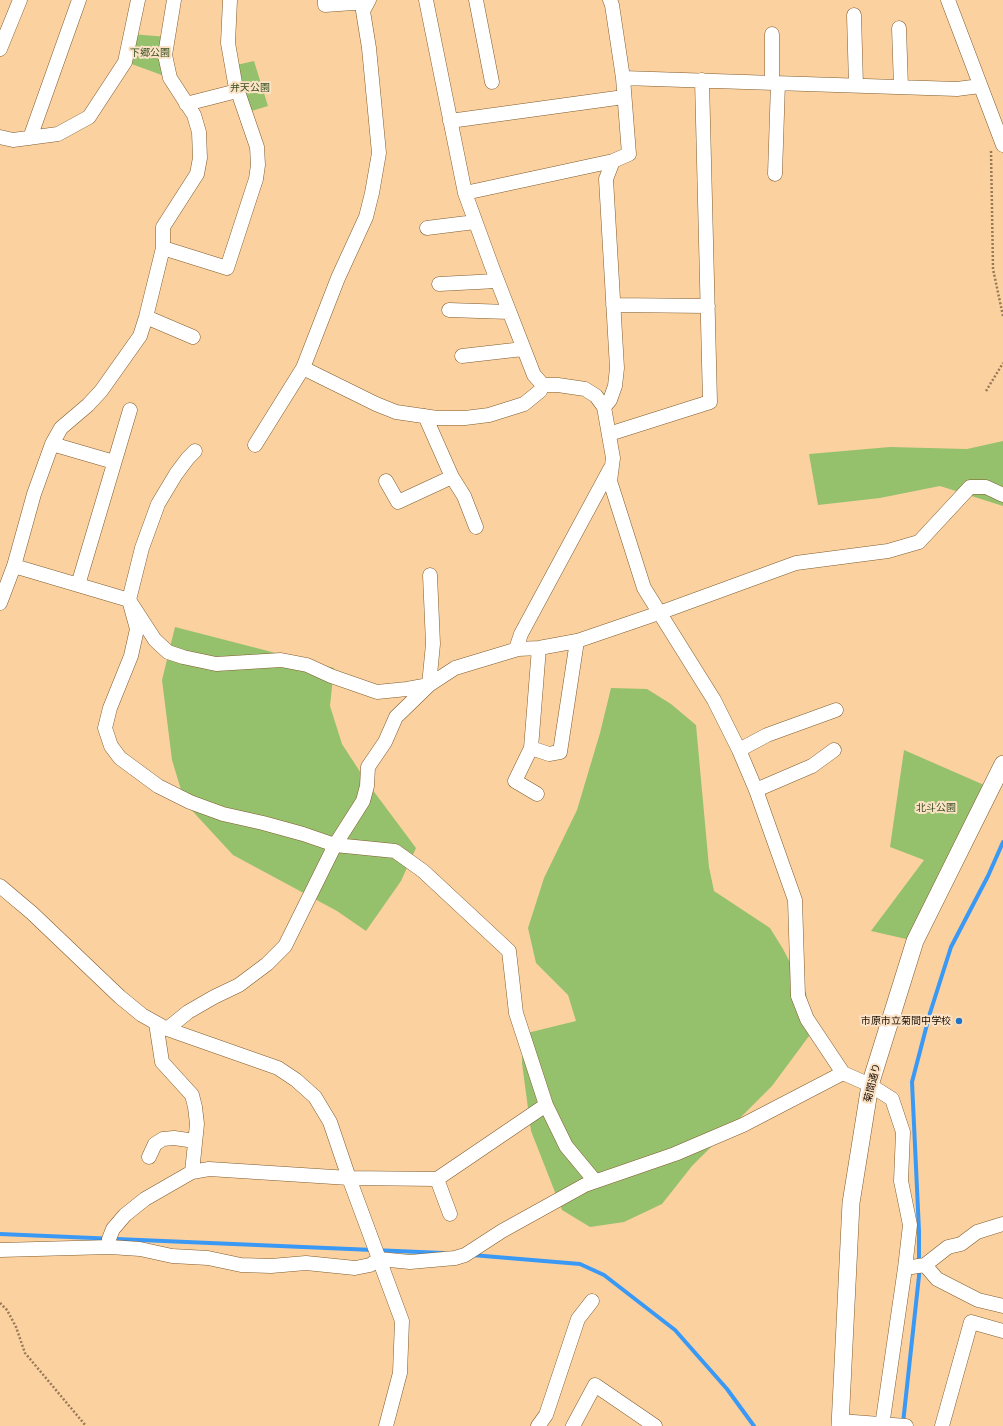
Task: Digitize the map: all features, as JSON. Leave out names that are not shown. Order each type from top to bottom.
[{"type":"street","points":[[0,49],[3,31],[20,0]]},
{"type":"street","points":[[30,138],[79,0]]},
{"type":"street","points":[[0,137],[13,140],[58,134],[89,117],[126,62],[138,0]]},
{"type":"street","points":[[0,603],[14,566],[34,494],[52,444],[61,428],[88,405],[101,391],[140,336],[163,248],[163,227],[197,174],[200,158],[199,132],[194,115],[170,78],[165,55],[174,0]]},
{"type":"street","points":[[163,248],[227,268],[256,179],[258,165],[256,147],[237,91],[228,43],[230,0]]},
{"type":"street","points":[[255,445],[303,368],[338,278],[366,217],[378,160],[378,138],[363,12],[368,1],[325,5],[325,0]]},
{"type":"street","points":[[426,0],[465,193],[523,349],[534,375],[543,385],[558,385],[585,389],[596,396],[604,407],[613,458],[610,481],[644,588],[714,700],[739,750],[756,790],[795,900],[798,996],[806,1019],[843,1073],[870,1085],[892,1099],[903,1132],[901,1181],[910,1225],[882,1425]]},
{"type":"street","points":[[476,0],[492,82]]},
{"type":"street","points":[[465,193],[613,161],[628,154],[623,78],[610,0]]},
{"type":"street","points":[[948,0],[1003,145]]},
{"type":"street","points":[[854,15],[856,85]]},
{"type":"street","points":[[899,28],[901,87]]},
{"type":"street","points":[[772,34],[775,83],[775,174]]},
{"type":"street","points":[[623,78],[958,89],[980,86]]},
{"type":"street","points":[[609,434],[710,402],[702,80]]},
{"type":"street","points":[[186,104],[237,91]]},
{"type":"street","points":[[450,121],[624,97]]},
{"type":"street","points":[[604,407],[610,400],[615,386],[617,368],[606,179],[613,161]]},
{"type":"street","points":[[427,228],[475,222]]},
{"type":"street","points":[[439,284],[497,281]]},
{"type":"street","points":[[613,305],[708,306]]},
{"type":"street","points":[[449,310],[509,312]]},
{"type":"street","points":[[146,317],[193,337]]},
{"type":"street","points":[[462,356],[523,349]]},
{"type":"street","points":[[303,368],[376,404],[396,412],[438,418],[465,418],[489,415],[524,404],[540,391],[543,385]]},
{"type":"street","points":[[78,585],[130,410]]},
{"type":"street","points":[[425,416],[452,477],[464,496],[476,527]]},
{"type":"street","points":[[52,444],[114,462]]},
{"type":"street","points":[[195,451],[176,474],[158,504],[142,548],[129,600],[137,629],[131,656],[110,708],[105,728],[111,746],[120,758],[158,786],[190,802],[223,814],[303,834],[335,845],[395,851],[422,870],[509,951],[516,1013],[546,1105],[566,1146],[595,1182]]},
{"type":"street","points":[[516,649],[521,634],[612,466]]},
{"type":"street","points":[[386,481],[398,502],[452,477]]},
{"type":"street","points":[[161,1026],[239,985],[267,964],[285,946],[335,845],[362,801],[367,786],[368,767],[385,742],[396,717],[429,685],[455,668],[516,649],[539,648],[577,642],[796,563],[888,551],[919,542],[970,487],[986,488],[1003,495]]},
{"type":"street","points":[[14,566],[129,600],[155,640],[168,652],[183,657],[216,664],[281,660],[288,661],[307,665],[331,676],[378,692],[429,685]]},
{"type":"street","points":[[429,685],[433,644],[430,575]]},
{"type":"street","points":[[532,748],[550,754],[560,752],[577,642]]},
{"type":"street","points":[[537,794],[515,781],[532,748],[539,648]]},
{"type":"street","points":[[739,750],[767,735],[836,710]]},
{"type":"street","points":[[756,790],[812,766],[834,750]]},
{"type":"street","name":"菊間通り","points":[[840,1423],[851,1204],[870,1085],[915,941],[1003,764]]},
{"type":"street","points":[[0,886],[32,913],[120,997],[142,1015],[161,1026],[278,1068],[296,1080],[316,1097],[330,1122],[402,1321],[400,1373],[386,1426]]},
{"type":"street","points":[[161,1026],[162,1062],[192,1095],[197,1124],[192,1172]]},
{"type":"street","points":[[0,1250],[110,1247],[140,1249],[172,1256],[208,1258],[241,1265],[271,1266],[306,1263],[355,1268],[370,1265],[379,1259],[410,1262],[455,1258],[466,1254],[502,1231],[586,1185],[674,1154],[743,1125],[843,1073]]},
{"type":"street","points":[[110,1247],[110,1239],[113,1229],[125,1215],[145,1199],[192,1172],[209,1169],[349,1178],[437,1179],[546,1105]]},
{"type":"street","points":[[149,1157],[155,1144],[163,1138],[174,1138],[195,1142]]},
{"type":"street","points":[[437,1179],[450,1214]]},
{"type":"street","points":[[905,1268],[925,1265],[948,1248],[961,1244],[977,1232],[1003,1224]]},
{"type":"street","points":[[925,1265],[937,1279],[978,1300],[1003,1306]]},
{"type":"street","points":[[538,1426],[546,1415],[578,1319],[592,1301]]},
{"type":"street","points":[[942,1426],[971,1322],[1003,1331]]},
{"type":"street","points":[[573,1426],[594,1386],[655,1426]]},
{"type":"street","points":[[840,1423],[906,1426]]},
{"type":"path","points":[[994,123],[991,144],[993,269],[1003,316]]},
{"type":"path","points":[[986,391],[1003,363]]},
{"type":"path","points":[[0,1303],[7,1310],[16,1327],[25,1353],[86,1426]]},
{"type":"green space","name":"下郷公園","points":[[131,34],[168,37],[170,78],[126,62]]},
{"type":"green space","name":"弁天公園","points":[[254,61],[268,106],[245,113],[232,66]]},
{"type":"green space","points":[[1003,441],[1003,506],[940,486],[880,498],[818,505],[809,454],[890,447],[967,449]]},
{"type":"green space","points":[[175,627],[334,668],[330,706],[342,744],[366,781],[416,848],[401,881],[366,931],[337,911],[233,855],[185,803],[172,760],[162,680]]},
{"type":"green space","points":[[611,688],[647,689],[671,704],[696,725],[709,867],[714,891],[770,928],[806,993],[812,1032],[772,1086],[692,1166],[662,1204],[624,1222],[590,1227],[562,1210],[531,1131],[522,1063],[523,1034],[576,1021],[568,995],[536,963],[528,928],[544,878],[577,810],[600,733]]},
{"type":"green space","name":"北斗公園","points":[[904,750],[991,788],[915,941],[871,931],[924,860],[890,847]]},
{"type":"waterway","points":[[903,1423],[919,1276],[919,1231],[912,1082],[930,1013],[951,947],[988,876],[1003,842]]},
{"type":"waterway","points":[[0,1234],[443,1253]]},
{"type":"waterway","points":[[472,1255],[580,1264],[604,1275],[675,1330],[727,1389],[754,1426]]},
{"type":"place","name":"市原市立菊間中学校","points":[[959,1021]]}]
